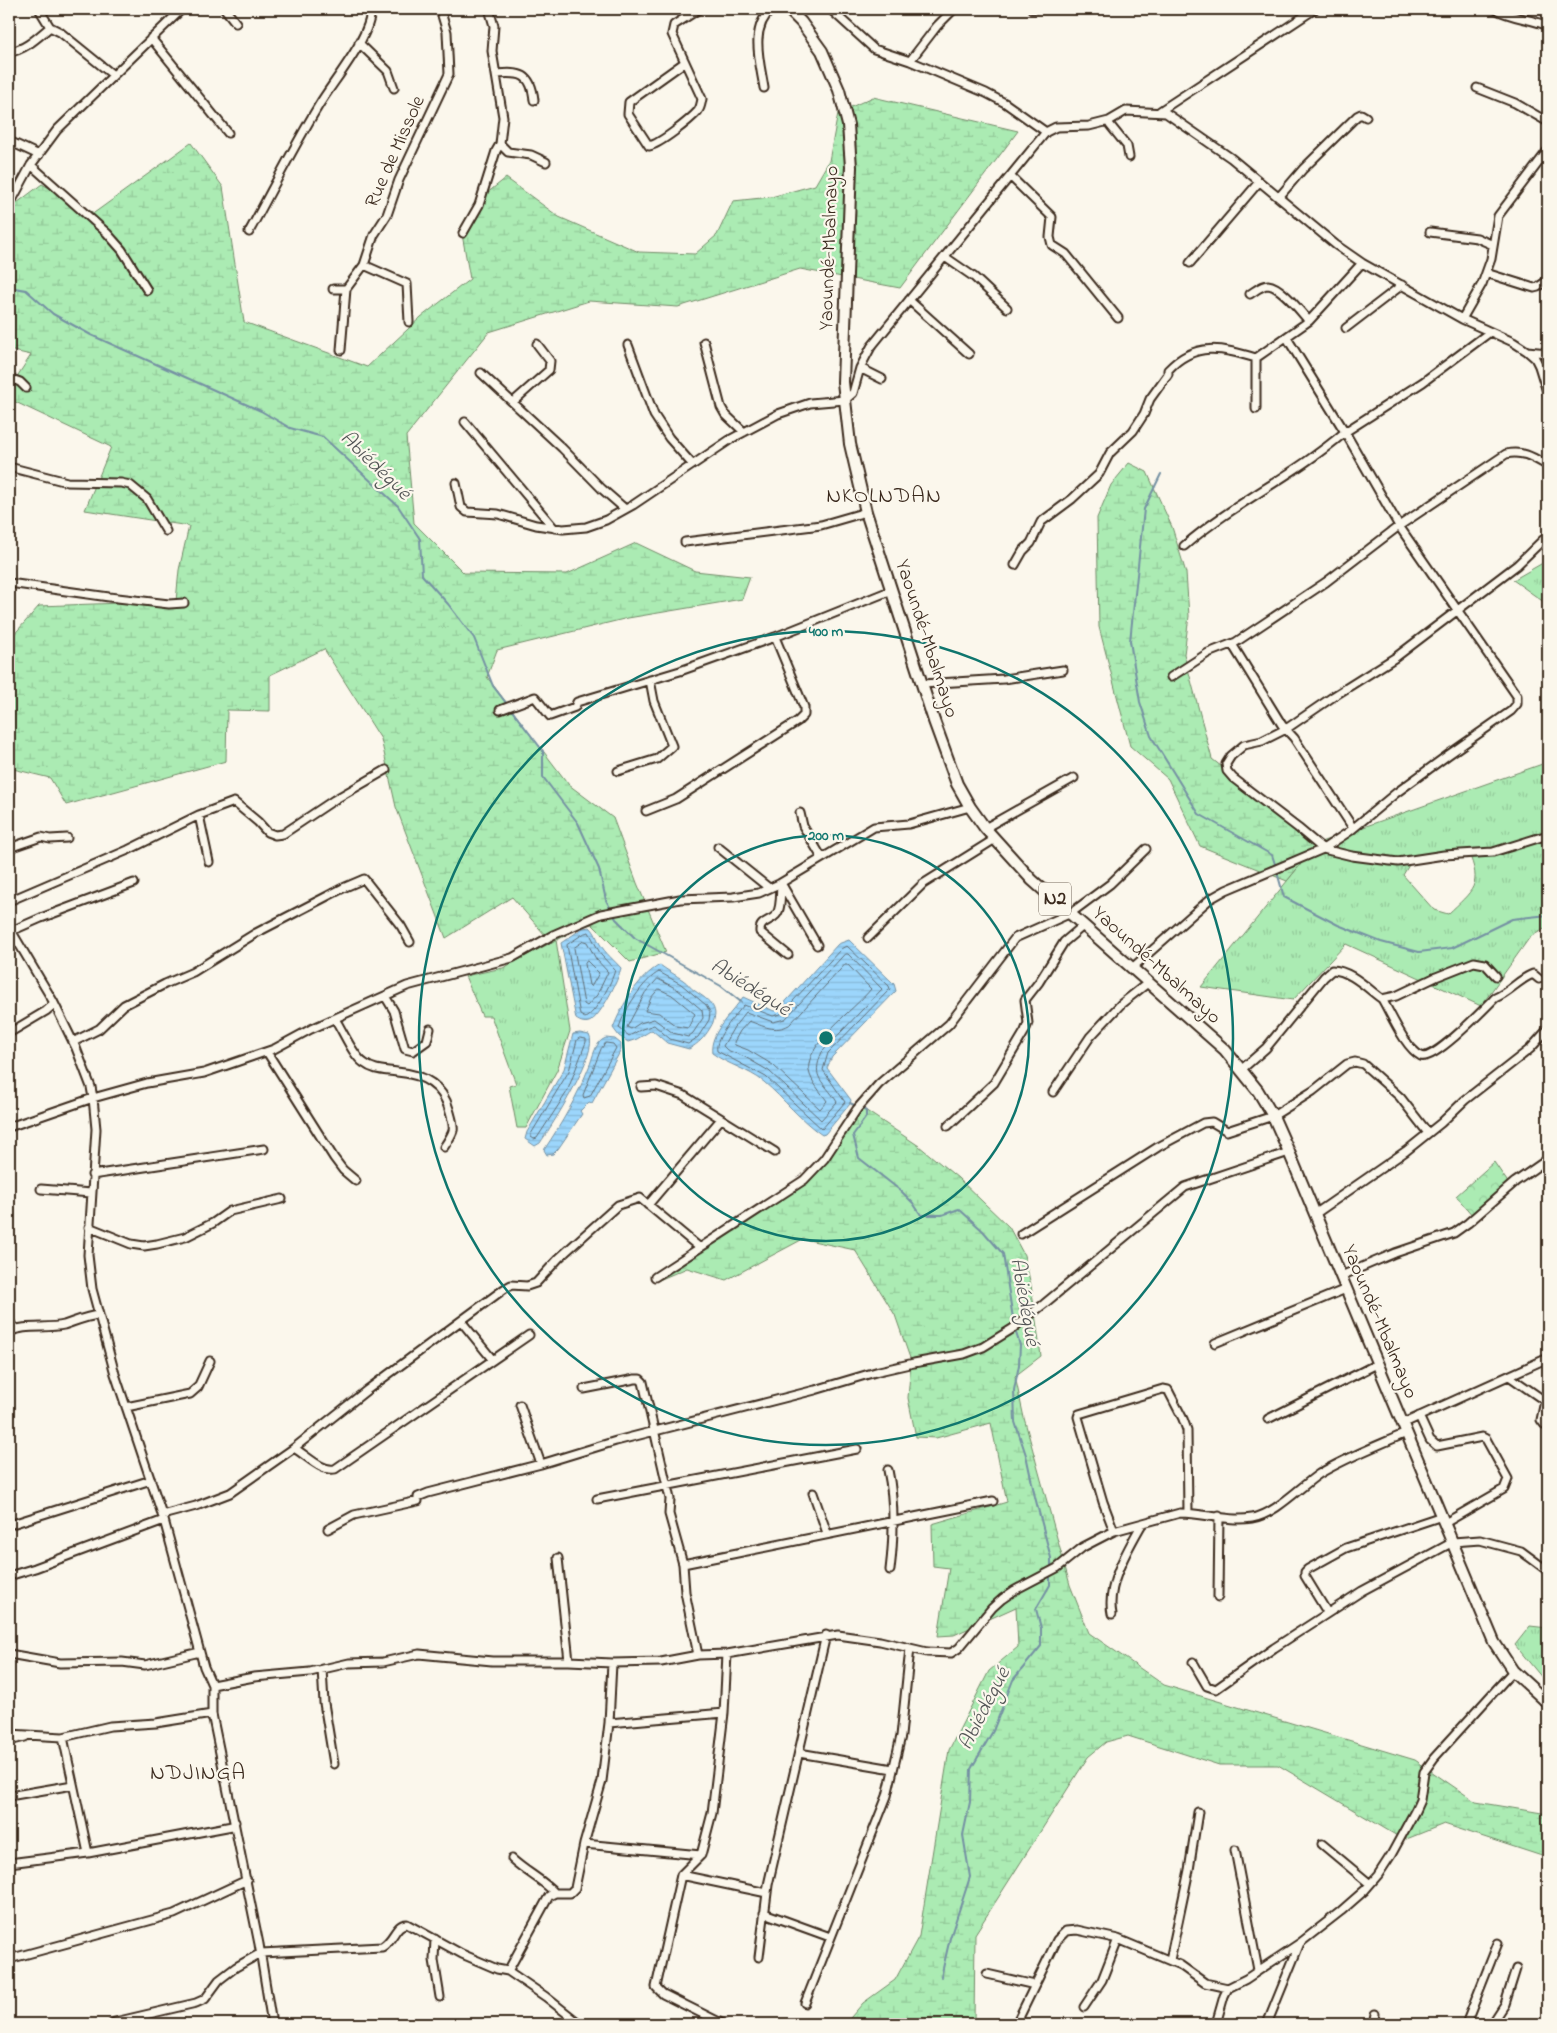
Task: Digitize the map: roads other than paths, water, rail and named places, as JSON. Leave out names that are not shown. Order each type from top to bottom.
[{"type":"highway","name":"Yaoundé-Mbalmayo","points":[[788,9],[801,22],[822,51],[839,90],[848,125],[851,167],[844,346],[845,400],[850,444],[866,512],[946,758],[957,784],[985,828],[1032,880],[1224,1050],[1242,1069],[1258,1091],[1273,1116],[1289,1152],[1494,1642],[1513,1671],[1548,1703]]},
{"type":"street","points":[[39,9],[50,27],[60,32],[113,75]]},
{"type":"street","points":[[9,206],[31,165],[57,130],[182,9]]},
{"type":"street","points":[[225,9],[236,23]]},
{"type":"street","points":[[249,232],[318,106],[365,34],[371,16],[371,9]]},
{"type":"street","name":"Rue de Missole","points":[[346,289],[364,265],[374,235],[387,215],[398,180],[449,74],[446,32],[440,9]]},
{"type":"street","points":[[463,234],[479,205],[496,151],[500,144],[503,117],[492,51],[494,26],[489,9]]},
{"type":"street","points":[[685,62],[629,102],[628,114],[649,146],[669,135],[698,111],[701,105],[702,99],[685,62],[672,34],[674,25],[699,9]]},
{"type":"street","points":[[764,88],[759,59],[758,35],[764,15],[772,9]]},
{"type":"street","points":[[830,9],[874,49],[910,61],[1005,103],[1046,132]]},
{"type":"street","points":[[910,61],[937,26],[954,9]]},
{"type":"street","points":[[1160,111],[1314,9]]},
{"type":"street","points":[[1494,9],[1507,16],[1538,21],[1548,26]]},
{"type":"street","points":[[9,52],[32,42],[50,27]]},
{"type":"street","points":[[151,38],[228,133]]},
{"type":"street","points":[[359,43],[388,70],[394,88]]},
{"type":"street","points":[[496,74],[516,74],[526,78],[532,83],[534,100]]},
{"type":"street","points":[[1477,88],[1515,103],[1548,122]]},
{"type":"street","points":[[456,483],[461,507],[467,512],[498,514],[554,528],[586,527],[606,520],[625,510],[692,464],[744,432],[778,414],[810,403],[845,400],[852,393],[860,368],[872,347],[1046,132],[1056,127],[1090,126],[1110,121],[1126,111],[1160,111],[1174,118],[1231,158],[1336,245],[1362,263],[1462,319],[1513,342],[1527,351],[1535,358],[1539,366],[1548,395]]},
{"type":"street","points":[[1279,197],[1303,169],[1357,116],[1361,114],[1366,117]]},
{"type":"street","points":[[1110,121],[1110,125],[1127,146],[1129,156]]},
{"type":"street","points":[[9,141],[39,155]]},
{"type":"street","points":[[500,144],[508,152],[531,155],[546,162]]},
{"type":"street","points":[[1462,319],[1482,284],[1486,273],[1498,216],[1548,150]]},
{"type":"street","points":[[31,165],[107,233],[122,250],[147,290]]},
{"type":"street","points":[[1011,177],[1052,217],[1050,237],[1052,245],[1066,254],[1118,318]]},
{"type":"street","points":[[1190,263],[1259,182]]},
{"type":"street","points":[[1430,232],[1477,238],[1493,245]]},
{"type":"street","points":[[945,257],[974,277],[1007,308]]},
{"type":"street","points":[[1256,358],[1309,321],[1362,263]]},
{"type":"street","points":[[364,265],[407,284],[409,322]]},
{"type":"street","points":[[1486,273],[1534,288],[1548,280]]},
{"type":"street","points":[[1250,294],[1265,285],[1270,285],[1284,294],[1309,321]]},
{"type":"street","points":[[1346,328],[1402,285]]},
{"type":"street","points":[[333,289],[346,289],[341,350]]},
{"type":"street","points":[[910,300],[969,354]]},
{"type":"street","points":[[1184,546],[1214,521],[1279,480],[1345,432],[1423,382],[1490,332]]},
{"type":"street","points":[[1132,968],[1210,899],[1226,890],[1323,849],[1353,828],[1396,793],[1512,710],[1517,704],[1517,696],[1399,526],[1345,432],[1286,338]]},
{"type":"street","points":[[704,342],[721,406],[725,414],[744,432]]},
{"type":"street","points":[[513,402],[549,370],[550,361],[537,344]]},
{"type":"street","points":[[628,345],[654,416],[669,438],[692,464]]},
{"type":"street","points":[[1015,565],[1023,551],[1031,543],[1040,522],[1072,499],[1099,474],[1110,453],[1120,445],[1139,422],[1150,399],[1161,387],[1168,374],[1168,370],[1173,365],[1191,352],[1200,350],[1231,350],[1256,358]]},
{"type":"street","points":[[1527,351],[1548,352]]},
{"type":"street","points":[[1256,358],[1256,409]]},
{"type":"street","points":[[860,368],[882,379]]},
{"type":"street","points":[[481,373],[625,510]]},
{"type":"street","points":[[9,378],[20,382],[26,388]]},
{"type":"street","points":[[465,422],[554,528]]},
{"type":"street","points":[[1171,677],[1208,653],[1232,644],[1326,582],[1399,526],[1506,454],[1516,451],[1527,454],[1548,466]]},
{"type":"street","points":[[9,467],[67,482],[121,483],[130,485],[148,499],[166,531]]},
{"type":"street","points":[[684,542],[821,525],[866,512]]},
{"type":"street","points":[[1548,535],[1545,543],[1396,657],[1286,729],[1262,742],[1244,745],[1231,756],[1226,764],[1227,771],[1233,778],[1323,849],[1352,856],[1398,862],[1444,855],[1493,852],[1548,835]]},
{"type":"street","points":[[9,583],[169,604],[184,603]]},
{"type":"street","points":[[500,710],[535,697],[550,716],[575,707],[577,702],[650,680],[775,637],[892,590]]},
{"type":"street","points":[[646,811],[682,796],[798,721],[804,715],[804,707],[775,637]]},
{"type":"street","points":[[1232,644],[1286,729],[1294,738],[1353,828]]},
{"type":"street","points":[[922,684],[1004,679],[1063,670]]},
{"type":"street","points":[[618,772],[656,759],[672,746],[654,701],[650,680]]},
{"type":"street","points":[[9,901],[128,850],[199,815],[234,802],[267,832],[275,835],[283,834],[334,800],[386,770]]},
{"type":"street","points":[[985,828],[1074,778]]},
{"type":"street","points":[[9,1127],[93,1098],[148,1084],[204,1073],[267,1052],[407,986],[512,958],[552,935],[601,914],[680,899],[759,893],[781,883],[874,827],[909,824],[970,807]]},
{"type":"street","points":[[800,813],[803,826],[822,858]]},
{"type":"street","points":[[199,815],[209,862]]},
{"type":"street","points":[[9,848],[41,837],[50,839],[67,838]]},
{"type":"street","points":[[868,938],[923,884],[995,839]]},
{"type":"street","points":[[718,847],[769,888]]},
{"type":"street","points":[[655,1277],[804,1180],[824,1159],[857,1109],[878,1084],[949,1024],[1015,938],[1071,913],[1110,884],[1146,849]]},
{"type":"street","points":[[73,1042],[98,1029],[124,1005],[193,972],[256,934],[343,888],[364,879],[401,926],[410,942]]},
{"type":"street","points":[[134,883],[9,930],[54,1004],[73,1042],[93,1098],[96,1129],[88,1255],[92,1289],[115,1374],[163,1517],[200,1652],[212,1684],[212,1714],[247,1880],[272,2024]]},
{"type":"street","points":[[781,883],[817,945]]},
{"type":"street","points":[[781,883],[780,907],[776,915],[762,923],[760,932],[788,955]]},
{"type":"street","points":[[948,1126],[994,1083],[1028,1023],[1024,1000],[1039,982],[1064,942],[1084,925]]},
{"type":"street","points":[[1382,999],[1396,996],[1474,962],[1485,964],[1496,976]]},
{"type":"street","points":[[1242,1069],[1266,1048],[1324,977],[1332,970],[1340,970],[1363,984],[1382,999],[1408,1044],[1421,1056],[1426,1057],[1438,1050],[1495,998],[1507,993],[1528,976],[1533,974],[1539,979]]},
{"type":"street","points":[[1053,1092],[1090,1037],[1121,1004],[1149,982]]},
{"type":"street","points":[[385,996],[394,1011],[405,1049],[413,1051],[427,1041],[430,1029]]},
{"type":"street","points":[[9,1032],[46,1011],[54,1004]]},
{"type":"street","points":[[335,1019],[361,1062],[383,1071],[410,1074],[426,1079],[441,1092],[448,1105],[454,1128],[454,1134],[444,1147]]},
{"type":"street","points":[[1315,1214],[1406,1151],[1465,1100],[1530,1049],[1548,1029]]},
{"type":"street","points":[[267,1052],[334,1158],[356,1181]]},
{"type":"street","points":[[1022,1234],[1158,1147],[1203,1123],[1212,1122],[1226,1131],[1273,1116],[1313,1091],[1347,1064],[1354,1062],[1363,1064],[1400,1097],[1428,1133]]},
{"type":"street","points":[[641,1087],[656,1086],[683,1095],[775,1152]]},
{"type":"street","points":[[648,1205],[721,1119]]},
{"type":"street","points":[[92,1175],[264,1148]]},
{"type":"street","points":[[328,1529],[354,1515],[418,1501],[418,1497],[428,1492],[541,1464],[616,1441],[914,1362],[964,1354],[983,1347],[1012,1329],[1044,1304],[1186,1187],[1289,1152]]},
{"type":"street","points":[[1341,1276],[1395,1253],[1454,1233],[1515,1182],[1548,1159]]},
{"type":"street","points":[[41,1190],[91,1193]]},
{"type":"street","points":[[9,1576],[35,1568],[163,1517],[230,1493],[294,1448],[367,1390],[504,1289],[511,1286],[527,1286],[536,1283],[559,1258],[618,1205],[640,1198],[700,1248]]},
{"type":"street","points":[[90,1227],[131,1244],[144,1246],[185,1237],[213,1223],[230,1211],[282,1199]]},
{"type":"street","points":[[1215,1342],[1346,1289]]},
{"type":"street","points":[[9,1332],[16,1329],[64,1325],[90,1316],[99,1315]]},
{"type":"street","points":[[461,1321],[492,1359]]},
{"type":"street","points":[[9,1322],[16,1329]]},
{"type":"street","points":[[294,1448],[322,1468],[335,1469],[529,1335]]},
{"type":"street","points":[[212,1684],[322,1669],[349,1663],[399,1659],[419,1654],[492,1661],[660,1662],[698,1655],[727,1654],[826,1635],[838,1635],[927,1652],[951,1653],[959,1648],[992,1608],[1002,1599],[1057,1568],[1083,1547],[1114,1531],[1180,1513],[1238,1519],[1265,1515],[1320,1474],[1404,1428],[1419,1416],[1548,1358]]},
{"type":"street","points":[[126,1407],[190,1394],[198,1387],[210,1361]]},
{"type":"street","points":[[1268,1419],[1377,1364]]},
{"type":"street","points":[[1509,1376],[1545,1401],[1541,1420],[1548,1426]]},
{"type":"street","points":[[584,1389],[640,1379],[643,1382],[670,1499],[669,1514],[683,1564],[685,1592],[698,1655]]},
{"type":"street","points":[[1114,1531],[1092,1467],[1078,1417],[1079,1414],[1163,1389],[1171,1392],[1187,1430],[1188,1513]]},
{"type":"street","points":[[520,1405],[541,1464]]},
{"type":"street","points":[[1327,1612],[1305,1576],[1304,1572],[1308,1569],[1346,1548],[1444,1520],[1504,1489],[1508,1479],[1486,1439],[1482,1437],[1437,1446],[1430,1440],[1419,1416]]},
{"type":"street","points":[[597,1499],[857,1450]]},
{"type":"street","points":[[888,1470],[892,1488],[894,1539],[890,1570]]},
{"type":"street","points":[[9,1525],[151,1480]]},
{"type":"street","points":[[813,1493],[827,1533]]},
{"type":"street","points":[[683,1564],[827,1533],[993,1501]]},
{"type":"street","points":[[1218,1597],[1219,1516]]},
{"type":"street","points":[[1112,1614],[1110,1604],[1111,1589],[1142,1524]]},
{"type":"street","points":[[1193,1662],[1207,1686],[1216,1689],[1327,1612],[1453,1542],[1480,1540],[1521,1550],[1548,1571]]},
{"type":"street","points":[[558,1558],[569,1661]]},
{"type":"street","points":[[759,1957],[767,1892],[826,1635]]},
{"type":"street","points":[[805,2003],[887,1796],[901,1736],[910,1648]]},
{"type":"street","points":[[9,1654],[60,1663],[122,1662],[145,1665],[200,1652]]},
{"type":"street","points":[[723,2024],[663,1994],[656,1987],[681,1875],[701,1855],[712,1813],[724,1714],[727,1654]]},
{"type":"street","points":[[508,1971],[545,1901],[555,1893],[570,1893],[574,1888],[602,1781],[609,1723],[612,1663]]},
{"type":"street","points":[[322,1669],[324,1703],[334,1764]]},
{"type":"street","points":[[1016,2024],[1057,1940],[1066,1932],[1077,1930],[1118,1939],[1170,1960],[1190,1971],[1197,1979],[1205,1983],[1228,1988],[1240,1983],[1300,1943],[1341,1911],[1370,1884],[1391,1855],[1415,1811],[1420,1800],[1424,1772],[1434,1758],[1513,1671]]},
{"type":"street","points":[[9,1734],[63,1737],[110,1726],[156,1723],[212,1714]]},
{"type":"street","points":[[609,1723],[724,1714]]},
{"type":"street","points":[[9,1741],[33,1735]]},
{"type":"street","points":[[63,1737],[88,1853]]},
{"type":"street","points":[[799,1753],[894,1769]]},
{"type":"street","points":[[9,1796],[73,1785]]},
{"type":"street","points":[[1170,1960],[1189,1870],[1198,1812]]},
{"type":"street","points":[[9,1863],[88,1853],[232,1826],[235,1822]]},
{"type":"street","points":[[584,1844],[701,1855]]},
{"type":"street","points":[[1322,1844],[1370,1884]]},
{"type":"street","points":[[1235,1850],[1258,1970]]},
{"type":"street","points":[[512,1859],[548,1885],[555,1893]]},
{"type":"street","points":[[681,1875],[767,1892]]},
{"type":"street","points":[[9,1959],[174,1914],[247,1880]]},
{"type":"street","points":[[764,1914],[830,1937]]},
{"type":"street","points":[[112,2024],[205,1999],[219,1980],[236,1967],[261,1953],[382,1947],[389,1942],[403,1923],[462,1954],[497,1969],[508,1971],[546,1997],[580,2024]]},
{"type":"street","points":[[434,1939],[434,1960],[440,1997]]},
{"type":"street","points":[[1084,2007],[1102,1980],[1118,1939]]},
{"type":"street","points":[[1267,2024],[1300,1943]]},
{"type":"street","points":[[1466,2024],[1498,1943]]},
{"type":"street","points":[[1492,2024],[1505,2004],[1516,1969]]},
{"type":"street","points":[[987,1974],[1034,1985]]},
{"type":"street","points":[[1216,2024],[1228,1988]]},
{"type":"street","points":[[1372,2024],[1375,2014]]},
{"type":"water","points":[[590,927],[604,950],[621,968],[613,988],[600,1011],[591,1021],[581,1022],[576,1019],[561,943],[583,928]]},
{"type":"water","points":[[849,940],[894,984],[896,991],[832,1057],[827,1068],[851,1100],[850,1104],[825,1134],[822,1135],[806,1123],[764,1082],[712,1053],[712,1046],[722,1024],[743,997],[774,1011],[778,1010],[838,944]]},
{"type":"water","points":[[660,965],[685,981],[713,1006],[715,1016],[708,1032],[696,1045],[689,1049],[667,1043],[652,1030],[628,1042],[619,1036],[613,1028],[632,992],[652,970]]},
{"type":"water","points":[[573,1034],[589,1035],[591,1044],[588,1056],[563,1106],[540,1143],[535,1146],[525,1139],[527,1132],[564,1069]]},
{"type":"water","points":[[606,1038],[615,1039],[621,1044],[621,1050],[592,1103],[589,1102],[580,1111],[582,1114],[558,1149],[553,1154],[547,1155],[544,1150],[574,1099],[597,1046]]},
{"type":"waterway","name":"Abiédégué","points":[[9,287],[26,290],[53,314],[91,335],[261,411],[290,428],[323,437],[398,506],[420,539],[422,575],[448,604],[474,638],[493,686],[543,751],[543,777],[578,823],[599,869],[606,900],[616,919],[635,938],[721,986],[741,1002]]},
{"type":"waterway","points":[[1161,474],[1144,509],[1130,641],[1140,702],[1151,736],[1199,814],[1272,855],[1276,867]]},
{"type":"waterway","points":[[1277,872],[1284,897],[1338,925],[1381,942],[1419,952],[1452,948],[1512,919],[1548,915]]},
{"type":"waterway","name":"Abiédégué","points":[[850,1103],[866,1111],[866,1117],[853,1135],[859,1158],[901,1191],[913,1203],[921,1215],[942,1215],[959,1209],[983,1231],[1003,1254],[1014,1325]]},
{"type":"waterway","name":"Abiédégué","points":[[1015,1330],[1020,1345],[1019,1365],[1014,1390],[1015,1422],[1026,1455],[1051,1558],[1051,1569]]},
{"type":"waterway","name":"Abiédégué","points":[[941,1977],[950,1938],[970,1877],[963,1835],[970,1802],[971,1769],[993,1731],[1013,1680],[1041,1646],[1041,1628],[1036,1609],[1050,1585],[1050,1574]]},
{"type":"district","name":"NKOLNDAN","points":[[884,497]]},
{"type":"district","name":"NDJINGA","points":[[198,1774]]}]
